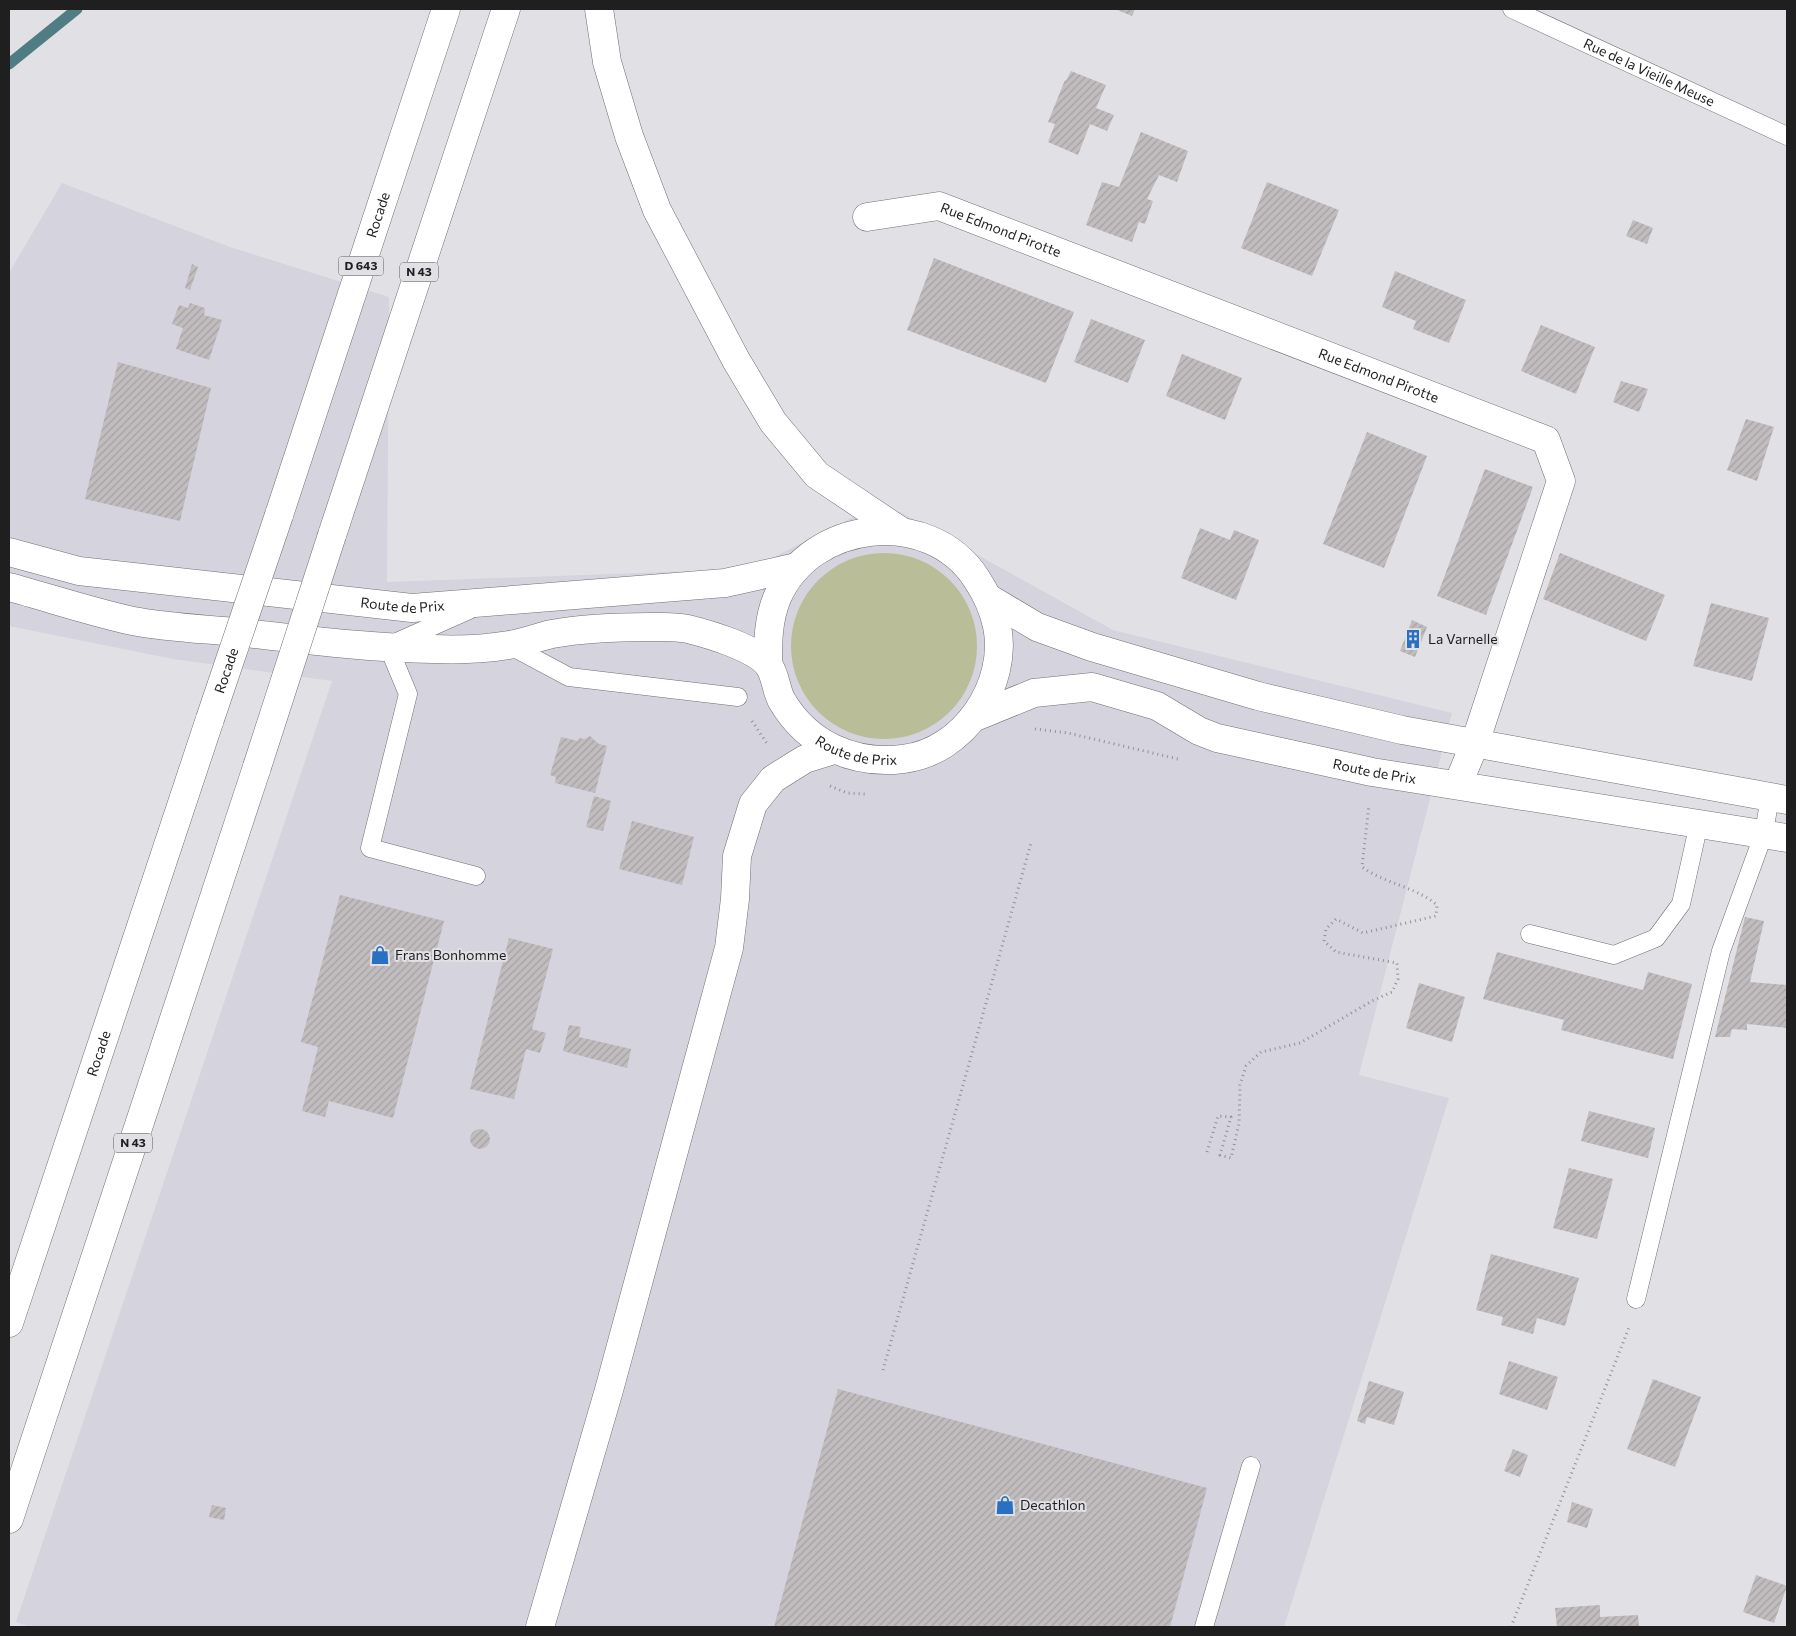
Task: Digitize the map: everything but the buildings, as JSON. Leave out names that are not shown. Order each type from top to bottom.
[{"type":"main road","name":"N 43","points":[[9,1519],[506,9]]},
{"type":"main road","points":[[599,9],[607,62],[629,136],[657,210],[736,360],[773,422],[817,475],[900,530]]},
{"type":"main road","name":"Rocade","points":[[10,1320],[444,13]]},
{"type":"main road","name":"Rue Edmond Pirotte","points":[[867,217],[939,206],[1546,440],[1562,481],[1475,743],[1458,784]]},
{"type":"main road","name":"Route de Prix","points":[[900,530],[937,543],[968,566],[990,599],[998,629],[998,660],[990,690],[975,717],[956,736],[933,750],[907,759],[870,760],[834,750],[803,729],[780,699],[768,664],[768,630],[778,596],[797,566],[827,544],[862,531],[900,530]]},
{"type":"main road","name":"Route de Prix","points":[[9,552],[79,571],[412,608],[725,583],[797,566]]},
{"type":"main road","points":[[9,586],[133,621],[339,643],[434,649],[509,646],[552,634],[616,627],[683,627],[733,642],[768,664]]},
{"type":"main road","name":"Route de Prix","points":[[990,599],[1037,627],[1092,647],[1258,696],[1402,730],[1779,798]]},
{"type":"main road","name":"Route de Prix","points":[[975,717],[1034,693],[1092,687],[1157,706],[1199,731],[1217,738],[1372,772],[1458,784],[1776,836]]},
{"type":"main road","points":[[540,1627],[608,1390],[729,948],[735,899],[737,856],[753,804],[773,779],[805,759],[834,750]]},
{"type":"lane","name":"Rue de la Vieille Meuse","points":[[1512,9],[1787,136]]},
{"type":"lane","points":[[476,876],[370,848],[408,694],[388,646],[483,603]]},
{"type":"lane","points":[[509,646],[569,677],[738,697]]},
{"type":"lane","points":[[1636,1298],[1722,951],[1776,836],[1779,798]]},
{"type":"lane","points":[[1530,934],[1614,955],[1656,938],[1681,904],[1699,823]]},
{"type":"lane","points":[[1204,1627],[1251,1466]]},
{"type":"path","points":[[1207,1152],[1218,1116],[1231,1117],[1220,1155],[1231,1158],[1239,1124],[1240,1085],[1246,1066],[1261,1052],[1300,1042],[1372,1001],[1392,992],[1398,979],[1397,963],[1336,952],[1324,941],[1326,930],[1336,919],[1363,932],[1436,916],[1437,906],[1426,896],[1377,878],[1362,868],[1372,772]]},
{"type":"path","points":[[883,1370],[1031,842]]},
{"type":"path","points":[[1512,1627],[1632,1321],[1636,1298]]},
{"type":"shaded area","points":[[62,183],[230,247],[389,297],[387,582],[750,569],[857,515],[900,512],[1113,630],[1452,713],[1359,1075],[1449,1098],[1284,1627],[30,1627],[16,1622],[332,681],[173,659],[9,626],[9,273]]},
{"type":"green space","points":[[884,553],[902,555],[919,560],[928,564],[950,580],[966,602],[970,611],[975,628],[977,646],[975,664],[970,681],[966,690],[950,712],[928,728],[919,732],[902,737],[884,739],[866,737],[849,732],[840,728],[818,712],[802,690],[798,681],[793,664],[791,646],[793,628],[798,611],[802,602],[818,580],[840,564],[849,560],[866,555]]},
{"type":"waterway","points":[[9,64],[77,9]]},
{"type":"place","name":"La Varnelle","points":[[1413,639]]},
{"type":"place","name":"Frans Bonhomme","points":[[380,955]]},
{"type":"place","name":"Decathlon","points":[[1005,1505]]}]
